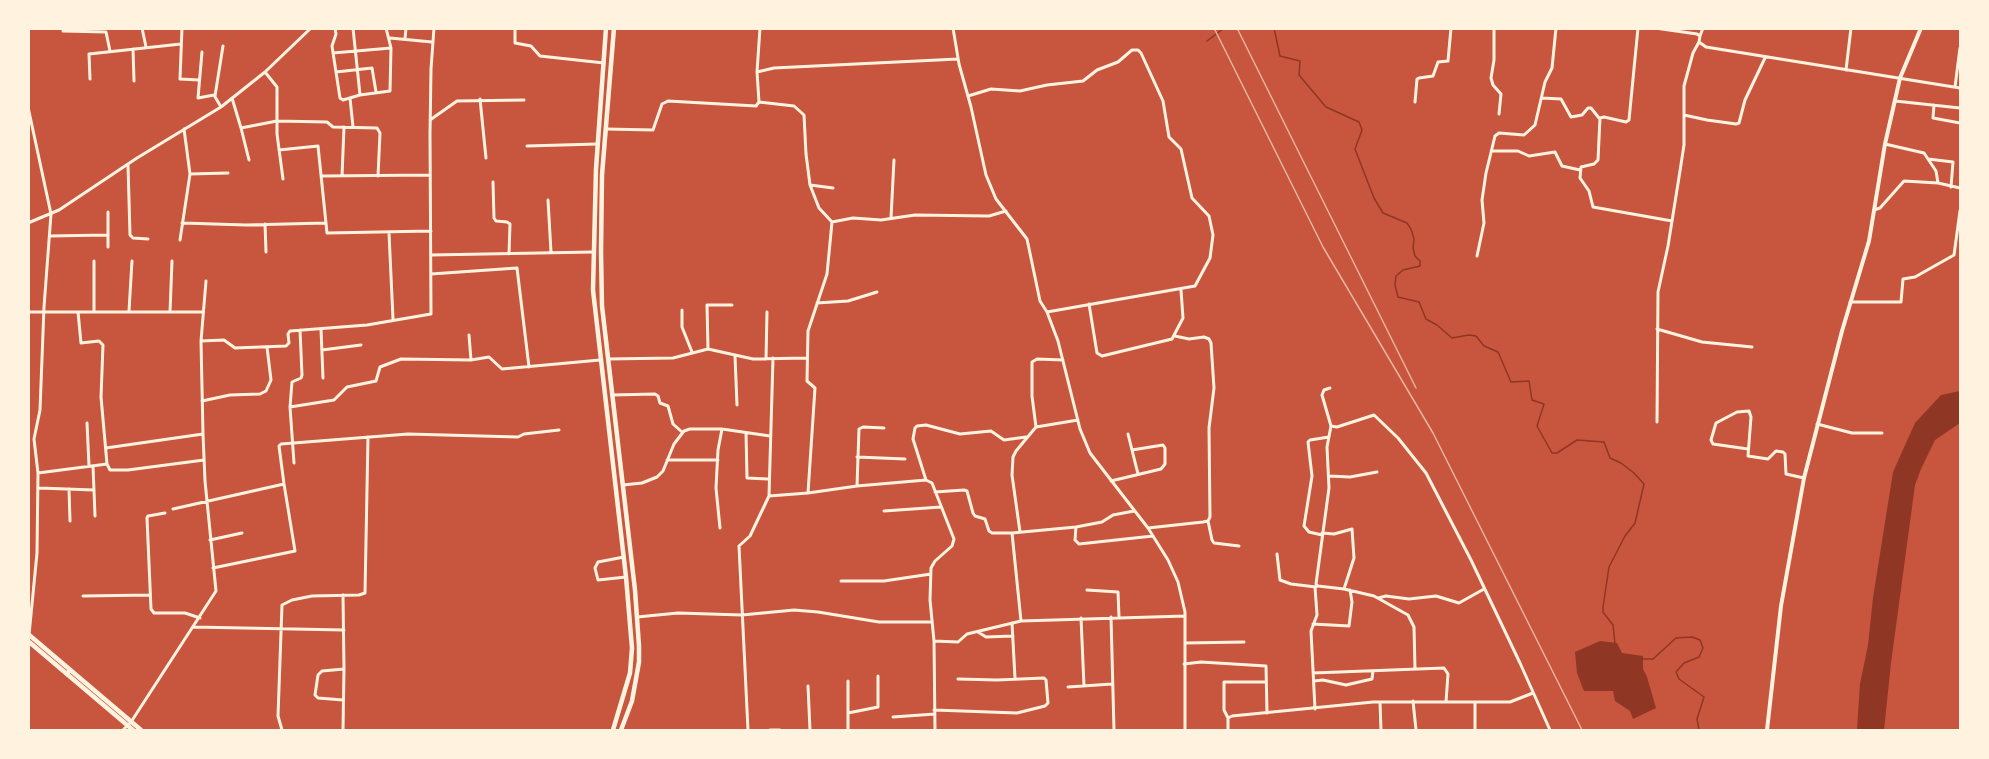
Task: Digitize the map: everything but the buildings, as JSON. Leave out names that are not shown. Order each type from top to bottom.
[{"type":"main road","points":[[606,28],[596,169],[593,290],[624,556],[632,648],[631,665],[613,730]]},
{"type":"main road","points":[[614,28],[602,175],[602,306],[637,616],[639,662],[632,701],[621,730]]},
{"type":"main road","points":[[29,635],[68,672]]},
{"type":"main road","points":[[28,640],[129,724],[141,730]]},
{"type":"main road","points":[[129,724],[133,730]]},
{"type":"street","points":[[142,28],[146,47]]},
{"type":"street","points":[[182,28],[180,79],[199,81]]},
{"type":"street","points":[[28,223],[51,214],[221,107],[265,72],[311,28]]},
{"type":"street","points":[[335,28],[336,34],[332,46],[340,99],[343,100],[390,91],[391,48],[386,28]]},
{"type":"street","points":[[352,28],[360,95]]},
{"type":"street","points":[[405,39],[406,28]]},
{"type":"street","points":[[201,341],[224,340],[235,348],[288,345],[289,332],[367,325],[431,314],[430,120],[434,28]]},
{"type":"street","points":[[515,28],[514,43],[531,46],[540,56],[604,63]]},
{"type":"street","points":[[759,102],[757,72],[760,28]]},
{"type":"street","points":[[953,28],[958,59],[986,176],[996,199],[1027,239],[1040,301],[1047,312],[1063,360],[1078,420],[1090,453],[1148,528],[1168,560],[1178,582],[1185,616],[1185,730]]},
{"type":"street","points":[[1415,102],[1417,80],[1433,76],[1438,62],[1448,61],[1452,28]]},
{"type":"street","points":[[1494,28],[1492,82],[1501,94],[1499,114]]},
{"type":"street","points":[[1477,256],[1484,223],[1483,191],[1497,133],[1524,135],[1534,128],[1553,63],[1556,28]]},
{"type":"street","points":[[1600,118],[1626,122],[1629,120],[1638,28]]},
{"type":"street","points":[[1655,28],[1694,33],[1700,36]]},
{"type":"street","points":[[1657,422],[1658,292],[1684,145],[1684,86],[1703,28]]},
{"type":"street","points":[[1846,70],[1851,28]]},
{"type":"street","points":[[1767,730],[1781,606],[1804,478],[1850,302],[1868,245],[1885,144],[1900,78],[1921,28]]},
{"type":"street","points":[[63,31],[106,32],[110,51]]},
{"type":"street","points":[[390,38],[432,42]]},
{"type":"street","points":[[1699,42],[1706,47],[1765,58],[1960,88]]},
{"type":"street","points":[[90,79],[89,54],[181,44]]},
{"type":"street","points":[[221,107],[215,96],[223,46]]},
{"type":"street","points":[[333,52],[391,48]]},
{"type":"street","points":[[1955,87],[1960,48]]},
{"type":"street","points":[[133,49],[134,81]]},
{"type":"street","points":[[968,96],[991,89],[1016,91],[1083,81],[1097,70],[1118,62],[1132,50],[1138,50],[1165,105],[1169,137],[1181,149],[1192,198],[1206,211],[1213,235],[1209,263],[1195,286],[1047,312]]},
{"type":"street","points":[[202,52],[198,98],[215,96]]},
{"type":"street","points":[[1684,115],[1739,123],[1745,100],[1765,58]]},
{"type":"street","points":[[757,72],[774,68],[958,59]]},
{"type":"street","points":[[336,72],[373,68],[376,93]]},
{"type":"street","points":[[265,72],[276,84],[279,150],[283,179]]},
{"type":"street","points":[[232,98],[249,160]]},
{"type":"street","points":[[350,98],[352,127]]},
{"type":"street","points":[[1542,98],[1561,99],[1571,117],[1582,115],[1591,108],[1600,118],[1598,160],[1594,164],[1582,166],[1580,170],[1581,181],[1589,191],[1593,207],[1672,221]]},
{"type":"street","points":[[430,120],[454,102],[480,99],[524,100]]},
{"type":"street","points":[[480,99],[486,158]]},
{"type":"street","points":[[606,129],[653,130],[662,104],[668,101],[748,106],[759,102],[795,106],[804,115],[810,185],[819,208],[832,222],[827,274],[808,330],[807,381],[815,388],[808,493]]},
{"type":"street","points":[[1895,101],[1960,108]]},
{"type":"street","points":[[1934,105],[1933,118],[1960,123]]},
{"type":"street","points":[[28,107],[51,214],[40,410],[34,439],[38,473],[37,553],[29,635]]},
{"type":"street","points":[[241,128],[277,120],[327,122],[331,127],[376,128],[380,130],[378,176]]},
{"type":"street","points":[[342,176],[344,127]]},
{"type":"street","points":[[180,240],[190,174],[184,129]]},
{"type":"street","points":[[527,146],[598,144]]},
{"type":"street","points":[[1885,144],[1924,153],[1937,174],[1938,183]]},
{"type":"street","points":[[279,150],[317,145],[319,148],[327,233],[431,231]]},
{"type":"street","points":[[1492,151],[1518,152],[1529,156],[1555,152],[1562,166],[1580,170]]},
{"type":"street","points":[[1928,159],[1953,162],[1951,187]]},
{"type":"street","points":[[891,218],[894,160]]},
{"type":"street","points":[[128,165],[130,235],[134,238],[148,239]]},
{"type":"street","points":[[190,174],[228,173]]},
{"type":"street","points":[[323,176],[430,175]]},
{"type":"street","points":[[1874,210],[1880,208],[1904,181],[1938,183],[1960,188]]},
{"type":"street","points":[[493,182],[494,218],[498,222],[510,224],[509,254]]},
{"type":"street","points":[[810,185],[832,188]]},
{"type":"street","points":[[548,201],[551,252]]},
{"type":"street","points":[[832,222],[853,218],[881,220],[915,215],[989,216],[1006,211]]},
{"type":"street","points":[[1850,302],[1901,302],[1903,279],[1915,277],[1954,255],[1960,211]]},
{"type":"street","points":[[108,212],[108,247]]},
{"type":"street","points":[[182,223],[326,223]]},
{"type":"street","points":[[265,224],[266,252]]},
{"type":"street","points":[[389,233],[393,319]]},
{"type":"street","points":[[50,236],[107,235]]},
{"type":"street","points":[[431,255],[593,252]]},
{"type":"street","points":[[94,261],[94,311]]},
{"type":"street","points":[[129,311],[132,261]]},
{"type":"street","points":[[170,312],[172,261]]},
{"type":"street","points":[[431,274],[517,268],[529,367]]},
{"type":"street","points":[[123,730],[216,591],[206,501],[203,434],[201,341],[206,281]]},
{"type":"street","points":[[1089,304],[1099,356],[1169,340],[1175,336],[1183,318],[1181,290]]},
{"type":"street","points":[[817,303],[848,301],[877,292]]},
{"type":"street","points":[[708,349],[707,305],[732,305]]},
{"type":"street","points":[[682,310],[682,327],[693,352]]},
{"type":"street","points":[[28,312],[203,312]]},
{"type":"street","points":[[78,312],[81,343],[99,341],[103,345],[101,397],[107,464],[113,471],[204,460]]},
{"type":"street","points":[[766,359],[767,312]]},
{"type":"street","points":[[321,329],[323,378]]},
{"type":"street","points":[[1657,329],[1702,342],[1752,347]]},
{"type":"street","points":[[294,463],[290,407],[292,382],[301,378],[302,375],[300,330]]},
{"type":"street","points":[[469,335],[471,360]]},
{"type":"street","points":[[1175,336],[1189,339],[1204,337],[1211,343],[1214,388],[1209,428],[1210,513],[1208,521],[1214,543],[1239,546]]},
{"type":"street","points":[[322,350],[361,345]]},
{"type":"street","points":[[202,401],[260,394],[266,391],[271,380],[267,347]]},
{"type":"street","points":[[607,359],[655,360],[708,349],[735,356],[766,359],[807,358]]},
{"type":"street","points":[[735,356],[737,405]]},
{"type":"street","points":[[290,407],[334,400],[347,387],[376,381],[380,368],[401,359],[471,360],[489,357],[500,368],[506,370],[600,360]]},
{"type":"street","points":[[748,730],[739,546],[750,536],[769,496],[773,358]]},
{"type":"street","points":[[1036,427],[1032,396],[1032,362],[1037,359],[1063,360]]},
{"type":"street","points":[[1315,709],[1311,631],[1317,615],[1315,579],[1329,488],[1327,447],[1331,426],[1322,395],[1323,390],[1330,388]]},
{"type":"street","points":[[612,396],[657,395],[660,404],[668,406],[673,424],[683,432]]},
{"type":"street","points":[[1748,449],[1713,444],[1711,440],[1716,423],[1737,412],[1749,411],[1751,417],[1748,456],[1768,459],[1776,451],[1783,452],[1786,457],[1786,474],[1804,478]]},
{"type":"street","points":[[1331,426],[1337,427],[1374,415],[1398,438],[1426,473],[1520,663],[1550,730]]},
{"type":"street","points":[[1020,532],[1012,469],[1013,457],[1026,437],[1036,427],[1078,420]]},
{"type":"street","points":[[87,423],[95,516]]},
{"type":"street","points":[[1817,424],[1847,432],[1881,433]]},
{"type":"street","points":[[926,480],[913,439],[917,426],[926,425],[960,434],[991,431],[1004,440],[1026,437]]},
{"type":"street","points":[[857,486],[860,428],[884,428]]},
{"type":"street","points":[[623,485],[642,483],[657,477],[663,471],[674,444],[683,432],[690,429],[722,429],[770,436]]},
{"type":"street","points":[[720,528],[716,488],[722,429]]},
{"type":"street","points":[[213,568],[295,552],[279,446],[292,442],[368,436],[408,434],[518,437],[524,434],[559,430]]},
{"type":"street","points":[[746,433],[747,478],[768,479]]},
{"type":"street","points":[[106,448],[203,434]]},
{"type":"street","points":[[1128,434],[1138,474]]},
{"type":"street","points":[[282,730],[278,716],[281,608],[284,603],[312,596],[361,595],[366,590],[368,436]]},
{"type":"street","points":[[1329,437],[1308,442],[1312,476],[1304,526],[1309,532],[1322,534],[1334,534],[1352,529],[1354,558],[1344,589]]},
{"type":"street","points":[[1111,481],[1163,467],[1165,464],[1165,448],[1159,445],[1132,450]]},
{"type":"street","points":[[857,457],[905,459]]},
{"type":"street","points":[[667,460],[718,460]]},
{"type":"street","points":[[38,473],[107,464]]},
{"type":"street","points":[[1329,476],[1350,477],[1377,472]]},
{"type":"street","points":[[769,496],[926,480],[932,483],[953,533],[954,543],[935,561],[931,574],[935,730]]},
{"type":"street","points":[[173,509],[284,484]]},
{"type":"street","points":[[38,488],[94,490]]},
{"type":"street","points":[[69,489],[70,521]]},
{"type":"street","points":[[935,492],[967,491],[973,513],[985,519],[989,531],[1012,533],[1076,527],[1102,522],[1113,515],[1134,511]]},
{"type":"street","points":[[884,511],[941,507]]},
{"type":"street","points":[[165,513],[147,518],[152,612],[185,613],[200,618]]},
{"type":"street","points":[[1148,528],[1208,521]]},
{"type":"street","points":[[1076,527],[1075,540],[1079,544],[1153,536]]},
{"type":"street","points":[[210,540],[242,533]]},
{"type":"street","points":[[1012,533],[1021,621]]},
{"type":"street","points":[[1277,554],[1280,580],[1291,584],[1350,590],[1378,598],[1410,618],[1415,632],[1415,669]]},
{"type":"street","points":[[624,556],[598,562],[595,568],[598,580],[626,577]]},
{"type":"street","points":[[841,581],[884,581],[931,574]]},
{"type":"street","points":[[1087,590],[1118,592],[1119,617]]},
{"type":"street","points":[[1313,624],[1349,626],[1352,602],[1350,590]]},
{"type":"street","points":[[1378,598],[1386,596],[1409,599],[1436,596],[1459,603],[1484,590]]},
{"type":"street","points":[[83,596],[150,595]]},
{"type":"street","points":[[343,595],[343,730]]},
{"type":"street","points":[[637,616],[678,613],[742,615],[794,610],[879,622],[931,622]]},
{"type":"street","points":[[934,641],[958,642],[967,634],[1021,621],[1185,616]]},
{"type":"street","points":[[1112,617],[1114,730]]},
{"type":"street","points":[[1081,618],[1084,686]]},
{"type":"street","points":[[1012,623],[1015,678]]},
{"type":"street","points":[[193,627],[344,630]]},
{"type":"street","points":[[978,632],[986,637],[1013,636]]},
{"type":"street","points":[[1185,643],[1244,642]]},
{"type":"street","points":[[1184,664],[1201,662],[1266,666],[1267,713]]},
{"type":"street","points":[[1313,673],[1439,667],[1446,670],[1446,702]]},
{"type":"street","points":[[343,700],[318,698],[315,695],[318,675],[322,671],[344,669]]},
{"type":"street","points":[[1314,681],[1323,680],[1346,685],[1372,678],[1373,671]]},
{"type":"street","points":[[848,713],[878,707],[878,676]]},
{"type":"street","points":[[893,717],[935,712],[1017,713],[1047,705],[1044,678],[958,679]]},
{"type":"street","points":[[847,730],[848,681]]},
{"type":"street","points":[[1228,730],[1228,718],[1224,711],[1224,682],[1265,682]]},
{"type":"street","points":[[1068,687],[1112,684]]},
{"type":"street","points":[[808,686],[810,730]]},
{"type":"street","points":[[1228,718],[1380,702],[1517,701],[1533,693]]},
{"type":"street","points":[[1413,701],[1416,730]]},
{"type":"street","points":[[1380,702],[1382,730]]},
{"type":"street","points":[[1475,703],[1475,730]]},
{"type":"street","points":[[770,730],[780,730]]},
{"type":"shaded area","points":[[1960,391],[1960,423],[1935,440],[1915,485],[1884,730],[1857,730],[1860,684],[1868,645],[1893,472],[1915,423],[1941,395]]},
{"type":"shaded area","points":[[1600,641],[1617,643],[1622,653],[1643,656],[1643,669],[1656,708],[1633,719],[1630,711],[1615,701],[1613,691],[1584,691],[1577,673],[1575,652]]},
{"type":"waterway","points":[[1207,41],[1224,28]]},
{"type":"waterway","points":[[1274,28],[1280,56],[1300,61],[1299,75],[1326,107],[1359,122],[1362,130],[1355,149],[1374,198],[1383,213],[1407,223],[1411,229],[1414,239],[1413,248],[1415,256],[1420,261],[1420,266],[1403,270],[1396,276],[1395,285],[1398,297],[1419,302],[1426,319],[1452,338],[1476,336],[1484,346],[1498,352],[1511,382],[1529,381],[1532,400],[1544,404],[1537,426],[1552,453],[1557,453],[1577,440],[1604,442],[1610,458],[1621,463],[1644,484],[1635,523],[1625,536],[1609,567],[1603,612],[1613,625],[1615,644]]},
{"type":"waterway","points":[[1642,659],[1653,659],[1676,638],[1692,637],[1700,640],[1703,648],[1699,657],[1684,663],[1676,672],[1679,679],[1704,697],[1697,719],[1699,730]]},
{"type":"railway","points":[[1214,28],[1323,247],[1433,433],[1582,730]]},
{"type":"railway","points":[[1237,28],[1416,388]]}]
